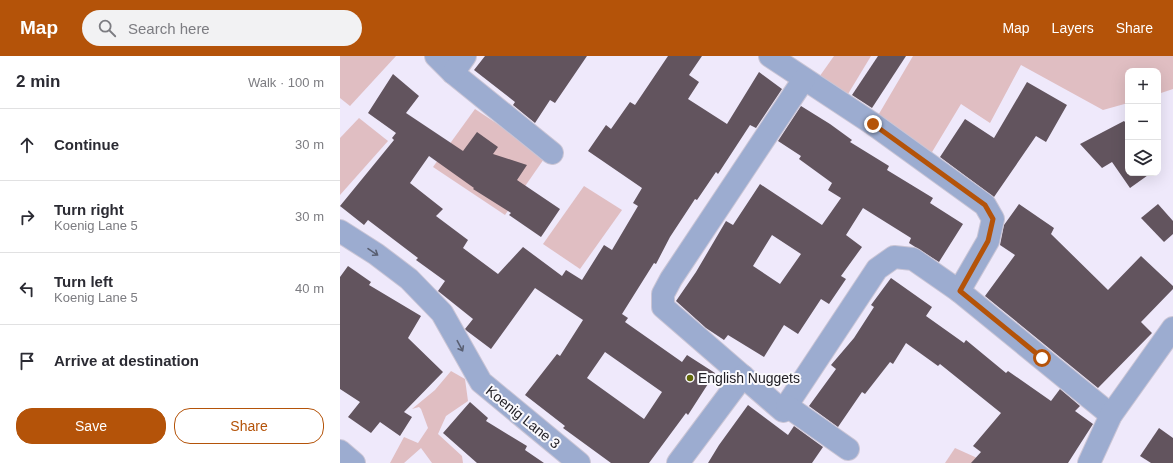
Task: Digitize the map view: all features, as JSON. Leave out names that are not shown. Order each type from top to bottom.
[{"type":"street","points":[[436,56],[459,65],[552,153]]},
{"type":"street","points":[[770,56],[873,124],[985,205],[993,219],[988,241],[960,291]]},
{"type":"street","points":[[804,79],[663,294],[663,307],[783,411],[877,269],[894,257],[913,259],[960,291],[1111,415]]},
{"type":"street","name":"Koenig Lane 3","points":[[340,231],[376,254],[410,279],[442,313],[481,382],[579,463]]},
{"type":"street","points":[[1088,463],[1111,415],[1173,328]]},
{"type":"street","points":[[678,463],[743,376]]},
{"type":"street","points":[[786,406],[848,450]]},
{"type":"street","points":[[340,451],[354,463]]},
{"type":"shaded area","points":[[340,56],[396,56],[350,106],[340,98]]},
{"type":"shaded area","points":[[834,56],[871,56],[845,99],[817,80]]},
{"type":"shaded area","points":[[913,56],[1173,56],[1173,89],[1161,93],[1161,68],[1125,68],[1125,104],[1103,110],[1021,65],[990,123],[961,104],[926,162],[873,124]]},
{"type":"shaded area","points":[[475,109],[546,156],[505,215],[433,167]]},
{"type":"shaded area","points":[[359,118],[388,141],[340,195],[340,138]]},
{"type":"shaded area","points":[[584,186],[622,210],[580,269],[543,244]]},
{"type":"shaded area","points":[[451,371],[465,379],[468,401],[446,416],[438,434],[462,456],[463,463],[432,463],[421,448],[404,463],[390,463],[404,437],[418,443],[428,428],[421,409],[419,407],[412,409],[435,390]]},
{"type":"shaded area","points":[[955,448],[975,457],[982,463],[945,463]]},
{"type":"building","points":[[485,56],[587,56],[555,103],[550,100],[535,123],[513,105],[515,102],[474,70]]},
{"type":"building","points":[[668,56],[702,56],[689,75],[699,82],[688,99],[727,124],[759,72],[782,89],[756,128],[750,125],[718,174],[716,172],[697,200],[695,199],[670,237],[656,264],[654,263],[622,314],[628,318],[625,322],[682,362],[687,355],[715,373],[688,415],[686,413],[649,463],[611,463],[563,428],[565,426],[525,395],[557,354],[560,356],[583,320],[535,288],[491,349],[465,329],[473,319],[438,291],[445,281],[416,260],[418,258],[368,220],[364,225],[340,206],[394,140],[392,138],[396,133],[368,113],[393,74],[419,96],[406,113],[463,151],[477,132],[498,147],[493,154],[527,165],[517,180],[560,209],[541,237],[509,215],[511,213],[473,189],[474,188],[429,156],[410,183],[443,209],[436,216],[468,240],[463,248],[498,274],[523,247],[562,276],[566,270],[582,280],[604,245],[612,250],[638,206],[633,203],[642,188],[588,151],[606,125],[611,129],[630,102],[635,105]],"holes":[[[605,352],[662,392],[644,419],[587,378]]]},
{"type":"building","points":[[878,56],[906,56],[872,108],[852,95]]},
{"type":"building","points":[[1027,82],[1067,105],[1046,142],[1036,136],[994,197],[940,157],[965,119],[994,138]]},
{"type":"building","points":[[801,106],[852,140],[850,142],[889,166],[887,170],[933,198],[930,203],[963,224],[939,262],[909,243],[911,238],[863,208],[846,235],[862,247],[841,276],[846,279],[829,304],[821,299],[798,334],[784,325],[764,357],[728,335],[724,340],[706,328],[676,301],[696,272],[726,221],[733,225],[760,184],[822,225],[841,198],[828,190],[832,183],[799,159],[801,156],[778,141]],"holes":[[[772,235],[801,254],[780,284],[753,266]]]},
{"type":"building","points":[[1124,121],[1125,176],[1147,176],[1130,188],[1112,162],[1102,168],[1080,144]]},
{"type":"building","points":[[1019,204],[1054,228],[1051,234],[1108,290],[1141,256],[1173,286],[1173,289],[1141,322],[1152,333],[1098,388],[985,296],[1015,255],[1000,245],[1004,225]]},
{"type":"building","points":[[1158,204],[1173,221],[1173,234],[1164,242],[1141,218]]},
{"type":"building","points":[[348,266],[371,282],[369,285],[421,316],[408,338],[443,372],[404,412],[412,417],[400,436],[380,422],[371,433],[348,417],[360,402],[340,389],[340,277]]},
{"type":"building","points":[[891,278],[932,307],[926,316],[964,343],[966,340],[1006,373],[1008,371],[1051,401],[1060,389],[1080,406],[1075,411],[1093,424],[1068,463],[971,463],[981,452],[973,446],[1001,413],[940,364],[938,366],[906,343],[893,364],[890,362],[865,394],[862,392],[838,427],[809,406],[836,369],[831,365],[854,338],[874,307],[871,305]]},
{"type":"building","points":[[470,402],[488,418],[486,421],[527,446],[525,450],[544,463],[477,463],[443,433]]},
{"type":"building","points":[[748,405],[788,435],[794,426],[823,447],[812,463],[708,463]]},
{"type":"building","points":[[1159,428],[1173,438],[1173,463],[1151,463],[1140,456]]},
{"type":"place","name":"English Nuggets","points":[[690,378]]},
{"type":"route","points":[[873,124],[985,205],[993,219],[988,241],[960,291],[1042,358]]}]
